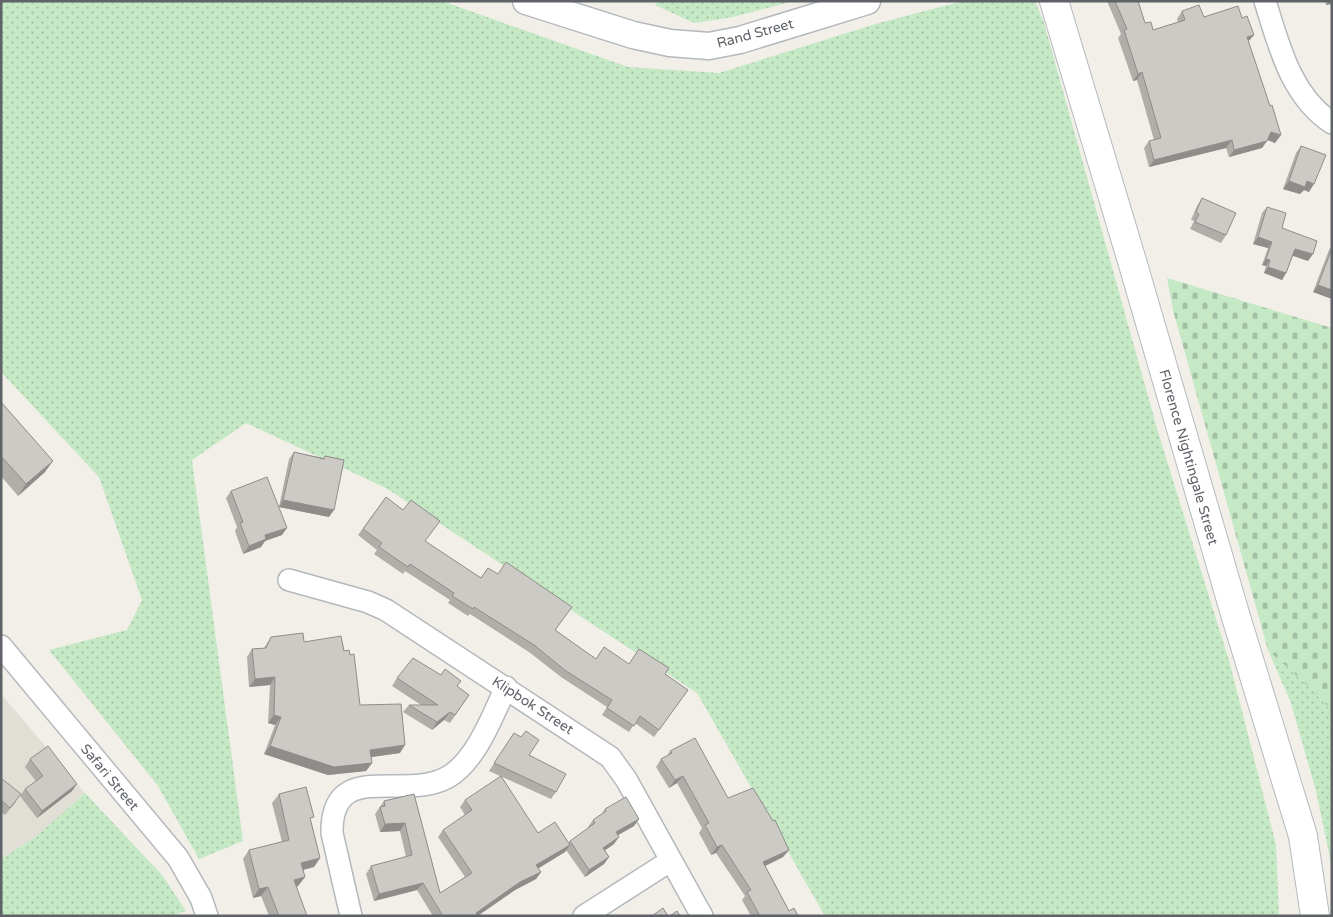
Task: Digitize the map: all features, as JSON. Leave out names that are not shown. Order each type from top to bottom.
[{"type":"main road","name":"Florence Nightingale Street","points":[[1054,1],[1233,609],[1303,836],[1315,916]]},
{"type":"street","name":"Rand Street","points":[[526,1],[632,35],[670,43],[709,46],[740,40],[867,1]]},
{"type":"street","points":[[1265,1],[1285,64],[1300,89],[1322,117],[1332,123]]},
{"type":"street","name":"Klipbok Street","points":[[289,580],[368,602],[386,610],[610,757],[626,779],[702,916]]},
{"type":"street","name":"Safari Street","points":[[1,646],[178,858],[201,898],[207,916]]},
{"type":"street","points":[[351,916],[332,833],[332,819],[336,803],[345,793],[361,787],[430,785],[450,776],[482,738],[506,688]]},
{"type":"street","points":[[584,916],[670,861]]},
{"type":"shaded area","points":[[1,694],[85,793],[37,836],[1,859]]},
{"type":"green space","points":[[1,1],[442,1],[628,67],[719,73],[879,23],[963,1],[1035,1],[1044,23],[1158,432],[1230,664],[1276,845],[1279,916],[825,916],[697,693],[386,488],[246,423],[192,460],[243,841],[199,859],[158,786],[49,650],[127,630],[142,600],[99,477],[1,372]]},
{"type":"green space","points":[[658,1],[794,1],[733,17],[694,23],[655,5]]},
{"type":"green space","points":[[1167,278],[1332,328],[1332,711],[1317,694],[1268,650],[1173,310]]},
{"type":"green space","points":[[1268,650],[1317,694],[1332,711],[1332,868],[1316,791],[1291,703]]},
{"type":"green space","points":[[85,793],[162,875],[186,911],[170,916],[1,916],[1,859],[37,836]]},
{"type":"building","points":[[1115,1],[1138,1],[1145,23],[1151,22],[1153,30],[1185,20],[1182,11],[1199,5],[1204,17],[1238,6],[1242,18],[1247,16],[1254,35],[1247,37],[1281,135],[1271,132],[1267,141],[1234,150],[1232,140],[1154,160],[1149,141],[1161,138],[1142,72],[1138,74],[1124,30],[1127,29]]},
{"type":"building","points":[[1301,146],[1326,155],[1314,184],[1307,181],[1305,187],[1289,181]]},
{"type":"building","points":[[1202,198],[1236,213],[1226,235],[1195,222],[1199,214],[1196,212]]},
{"type":"building","points":[[1267,207],[1286,213],[1282,228],[1317,241],[1313,254],[1295,249],[1286,273],[1268,267],[1270,260],[1266,259],[1272,242],[1258,237]]},
{"type":"building","points":[[1332,248],[1332,290],[1318,285]]},
{"type":"building","points":[[1,402],[53,461],[26,484],[1,456]]},
{"type":"building","points":[[294,452],[324,459],[325,456],[344,460],[334,510],[283,500]]},
{"type":"building","points":[[267,477],[287,528],[265,535],[266,539],[249,546],[240,523],[243,522],[231,491]]},
{"type":"building","points":[[386,497],[403,510],[411,500],[440,521],[425,541],[481,578],[488,568],[498,574],[506,562],[572,607],[555,630],[596,659],[604,647],[629,664],[639,649],[669,668],[665,674],[688,690],[659,730],[640,716],[634,726],[607,708],[612,700],[566,671],[534,645],[474,607],[473,609],[452,596],[454,593],[410,564],[408,567],[379,547],[382,543],[363,529]]},
{"type":"building","points":[[303,633],[304,642],[341,636],[344,651],[349,650],[350,655],[354,654],[360,705],[401,704],[405,745],[370,750],[372,763],[334,767],[270,746],[281,717],[274,715],[275,677],[255,679],[252,649],[266,648],[271,637]]},
{"type":"building","points":[[413,658],[441,675],[445,669],[461,681],[457,686],[469,695],[455,715],[450,712],[437,722],[409,705],[438,705],[397,678]]},
{"type":"building","points":[[526,731],[539,740],[529,755],[566,774],[556,792],[494,763],[514,733],[521,737]]},
{"type":"building","points":[[695,738],[728,798],[753,788],[773,821],[775,820],[789,850],[763,862],[789,911],[794,908],[798,916],[760,916],[747,892],[751,890],[722,845],[717,847],[705,825],[709,823],[683,776],[675,780],[661,759],[672,753],[670,751]]},
{"type":"building","points":[[48,746],[77,784],[42,811],[25,789],[43,776],[30,759]]},
{"type":"building","points":[[501,776],[538,833],[555,822],[570,845],[536,865],[541,872],[520,882],[476,913],[478,916],[443,916],[423,883],[379,894],[371,866],[412,855],[405,823],[385,824],[380,807],[385,806],[384,801],[414,794],[440,893],[472,873],[443,830],[472,810],[465,800]]},
{"type":"building","points":[[1,778],[21,794],[10,808],[1,800]]},
{"type":"building","points":[[306,787],[314,817],[310,818],[320,858],[301,863],[305,877],[294,880],[307,916],[279,916],[268,887],[259,889],[249,850],[289,840],[279,794]]},
{"type":"building","points":[[626,797],[639,819],[616,832],[619,837],[603,848],[609,857],[589,870],[570,841],[595,823],[593,820],[606,811],[605,809]]},
{"type":"building","points":[[663,908],[668,916],[652,916]]},
{"type":"building","points":[[677,911],[680,916],[670,916]]}]
